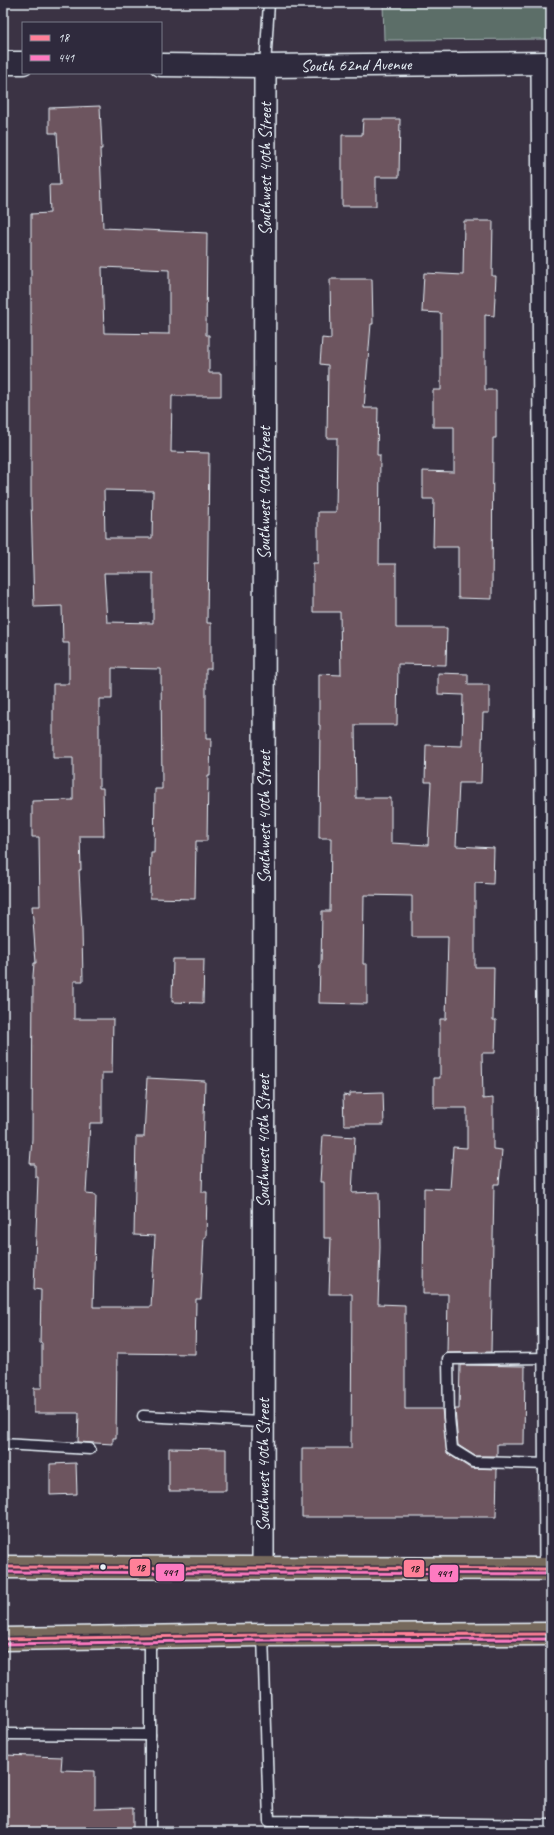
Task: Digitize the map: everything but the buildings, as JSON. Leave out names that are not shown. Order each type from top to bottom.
[{"type":"main road","points":[[3,1566],[551,1569]]},
{"type":"main road","points":[[3,1639],[263,1635],[551,1634]]},
{"type":"street","points":[[3,63],[22,63]]},
{"type":"street","name":"South 62nd Avenue","points":[[162,65],[265,66],[546,63]]},
{"type":"street","points":[[546,63],[549,1464],[551,1569]]},
{"type":"street","name":"Southwest 40th Street","points":[[263,1568],[265,66]]},
{"type":"lane","points":[[265,66],[269,3]]},
{"type":"lane","points":[[549,1358],[448,1359],[448,1417],[452,1449],[473,1462],[549,1464]]},
{"type":"lane","points":[[143,1416],[263,1422]]},
{"type":"lane","points":[[3,1444],[90,1449]]},
{"type":"lane","points":[[263,1635],[269,1821],[551,1825]]},
{"type":"lane","points":[[150,1637],[150,1832]]},
{"type":"lane","points":[[3,1734],[150,1735]]},
{"type":"green space","points":[[383,3],[551,3],[551,39],[384,40]]},
{"type":"transit line","name":"18","points":[[3,1567],[551,1569]]},
{"type":"transit line","name":"441","points":[[3,1572],[551,1574]]},
{"type":"transit line","name":"18","points":[[3,1639],[263,1635],[551,1634]]},
{"type":"transit line","name":"441","points":[[3,1644],[263,1640],[551,1639]]}]
